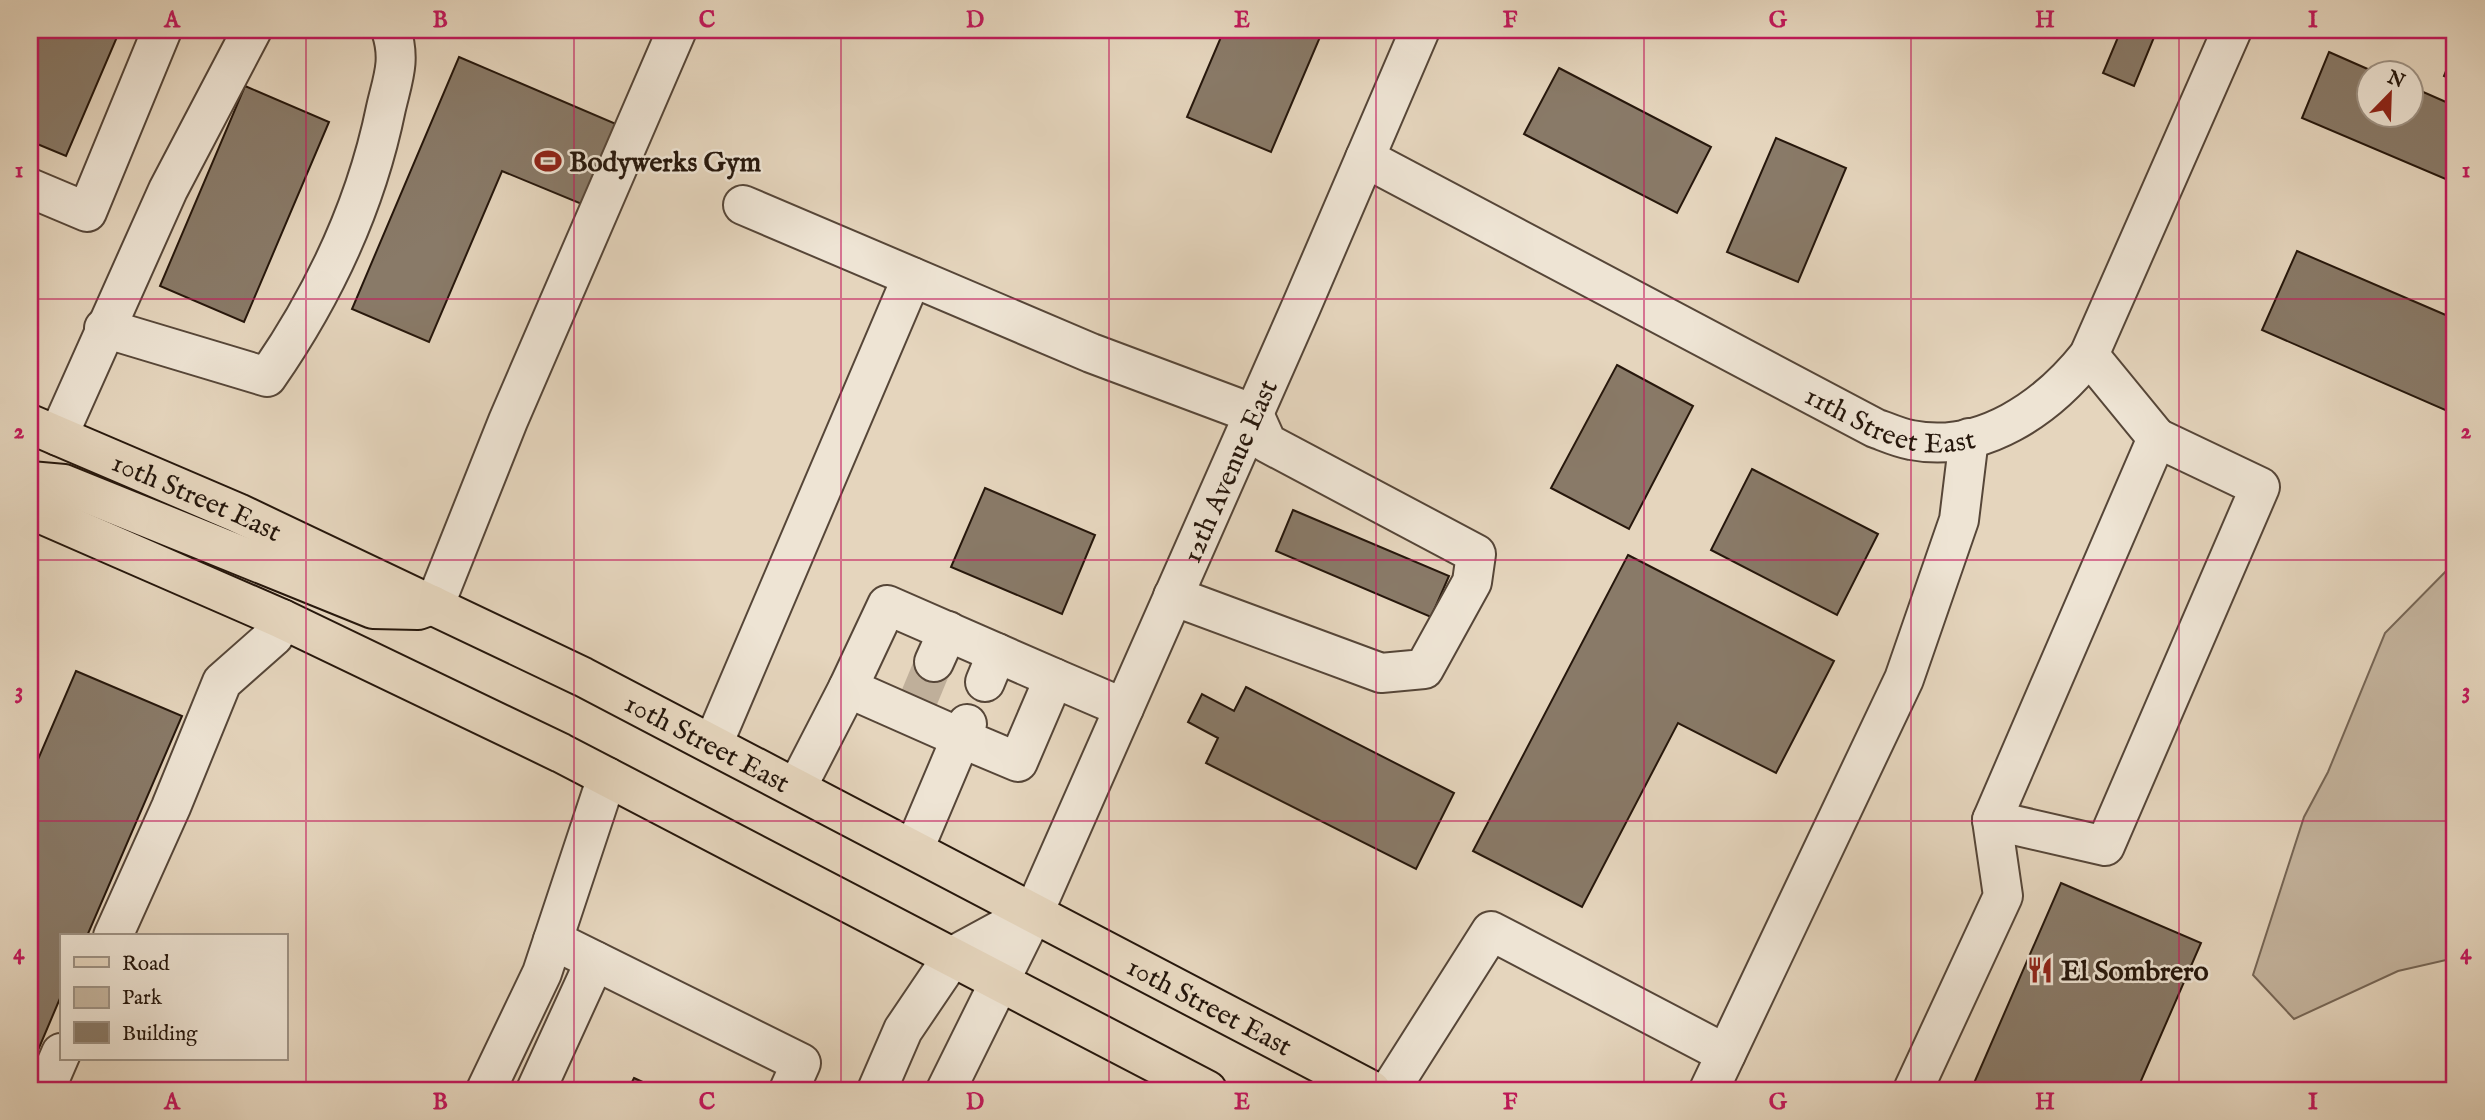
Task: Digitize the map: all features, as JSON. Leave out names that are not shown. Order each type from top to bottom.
[{"type":"main road","name":"10th Street East","points":[[44,430],[238,513],[435,604],[797,787],[1371,1090]]},
{"type":"main road","points":[[30,481],[64,484],[373,609],[418,610],[435,604]]},
{"type":"main road","points":[[30,509],[282,619],[607,777],[1207,1090]]},
{"type":"street","points":[[30,188],[88,212],[162,30]]},
{"type":"street","points":[[44,430],[104,328],[212,102],[252,30]]},
{"type":"street","points":[[104,328],[267,377],[291,342],[348,237],[375,160],[398,52],[391,30]]},
{"type":"street","points":[[435,604],[508,421],[677,30]]},
{"type":"street","name":"12th Avenue East","points":[[946,1090],[959,1058],[1034,912],[1420,30]]},
{"type":"street","name":"11th Street East","points":[[1365,158],[1875,428],[1909,440],[1936,443],[1969,438],[2001,428],[2027,414],[2071,377],[2089,355],[2232,30]]},
{"type":"street","points":[[743,205],[1091,353],[1254,414],[1268,443],[1476,554],[1472,582],[1424,669],[1381,673],[1173,596]]},
{"type":"street","points":[[713,744],[912,277]]},
{"type":"street","points":[[1992,820],[2105,846],[2260,487],[2157,438],[2089,355]]},
{"type":"street","points":[[1709,1090],[1903,678],[1959,520],[1969,438]]},
{"type":"street","points":[[1913,1090],[2003,896],[1992,820],[2157,438]]},
{"type":"street","points":[[797,787],[887,605],[941,647],[991,668],[1054,678],[1124,708]]},
{"type":"street","points":[[114,934],[171,807],[222,682],[274,636],[282,619]]},
{"type":"street","points":[[848,688],[914,710],[964,731],[1018,762],[1054,678]]},
{"type":"street","points":[[914,849],[964,731]]},
{"type":"street","points":[[485,1090],[542,973],[607,777]]},
{"type":"street","points":[[877,1090],[903,1030],[953,957],[1034,912]]},
{"type":"street","points":[[1390,1090],[1491,931],[1726,1054]]},
{"type":"street","points":[[553,940],[802,1063],[789,1090]]},
{"type":"street","points":[[536,1090],[595,961]]},
{"type":"street","points":[[45,1090],[60,1055]]},
{"type":"green space","points":[[2455,562],[2455,958],[2398,971],[2294,1019],[2253,975],[2304,817],[2328,772],[2385,633]]},
{"type":"building","points":[[30,30],[120,30],[66,156],[30,141]]},
{"type":"building","points":[[1224,30],[1323,30],[1271,152],[1187,117]]},
{"type":"building","points":[[2121,30],[2157,30],[2134,86],[2103,73]]},
{"type":"building","points":[[2455,49],[2455,81],[2444,76]]},
{"type":"building","points":[[2329,52],[2356,64],[2356,130],[2426,130],[2426,93],[2455,106],[2455,183],[2302,118]]},
{"type":"building","points":[[459,57],[623,127],[589,207],[502,171],[429,342],[352,309]]},
{"type":"building","points":[[1559,68],[1711,147],[1677,213],[1524,134]]},
{"type":"building","points":[[245,86],[329,122],[244,322],[160,286]]},
{"type":"building","points":[[1776,138],[1846,168],[1798,282],[1727,252]]},
{"type":"building","points":[[2297,251],[2455,319],[2455,405],[2452,413],[2262,330]]},
{"type":"building","points":[[1617,365],[1693,406],[1629,529],[1551,488]]},
{"type":"building","points":[[1752,469],[1878,534],[1837,615],[1711,550]]},
{"type":"building","points":[[985,488],[1095,535],[1062,614],[951,567]]},
{"type":"building","points":[[1293,510],[1449,576],[1431,617],[1276,551]]},
{"type":"building","points":[[1628,555],[1834,661],[1776,773],[1678,723],[1582,907],[1473,851]]},
{"type":"building","points":[[76,671],[182,716],[88,934],[60,934],[60,998],[30,1069],[30,778]]},
{"type":"building","points":[[1246,687],[1454,793],[1416,869],[1206,763],[1218,738],[1188,722],[1202,694],[1234,711]]},
{"type":"building","points":[[2061,883],[2201,943],[2137,1090],[1971,1090]]},
{"type":"building","points":[[634,1078],[660,1090],[628,1090]]},
{"type":"tunnel","points":[[917,703],[934,662]]},
{"type":"place","name":"Bodywerks Gym","points":[[548,161]]},
{"type":"place","name":"El Sombrero","points":[[2040,970]]}]
